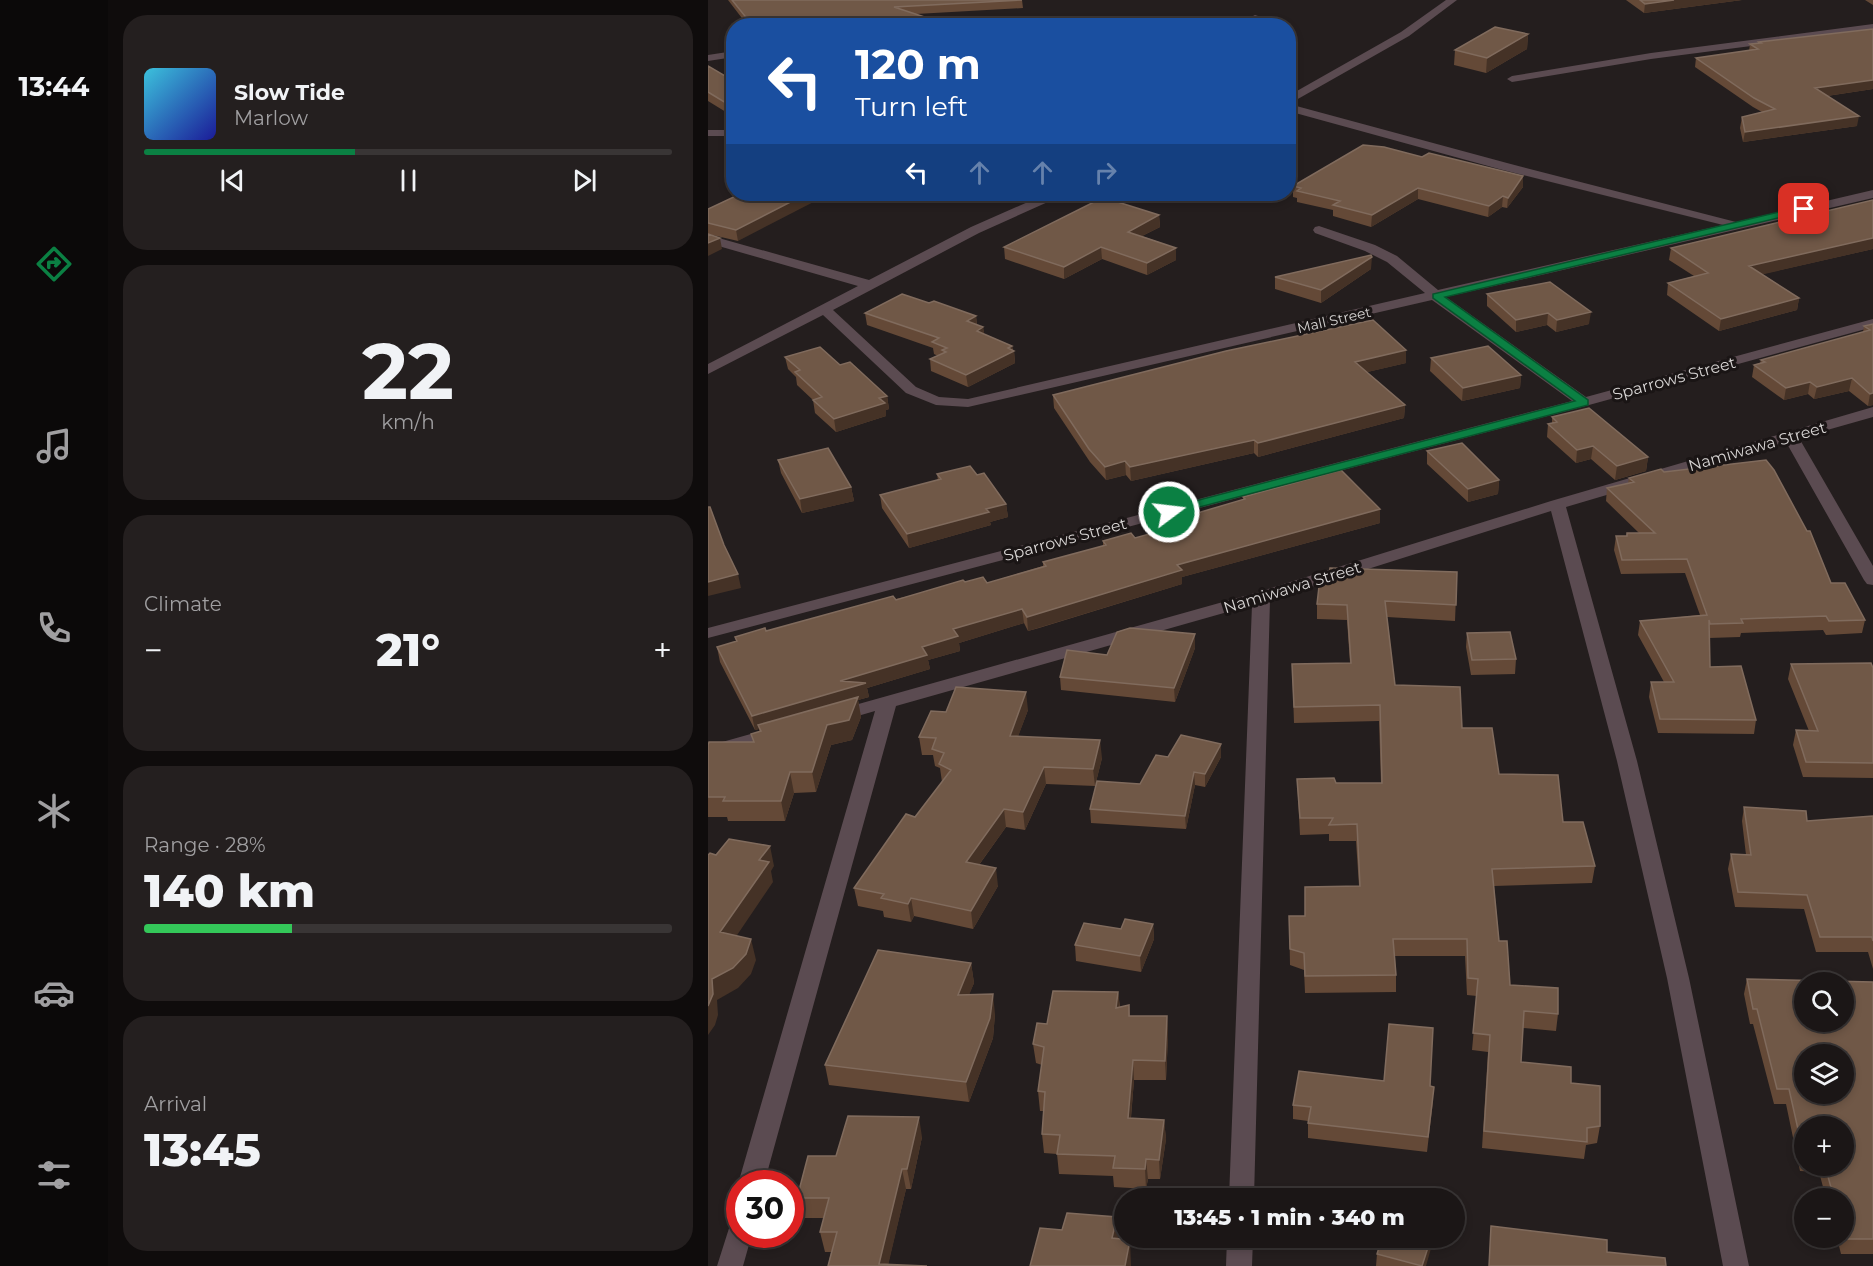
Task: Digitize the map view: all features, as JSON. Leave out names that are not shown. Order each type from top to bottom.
[{"type":"street","points":[[1296,96],[1405,34],[1452,0]]},
{"type":"street","points":[[1512,79],[1662,54],[1873,27]]},
{"type":"street","points":[[708,58],[726,55]]},
{"type":"street","points":[[1296,109],[1492,163],[1735,224]]},
{"type":"street","points":[[708,133],[726,133]]},
{"type":"street","name":"Mall Street","points":[[825,310],[911,390],[936,401],[961,404],[983,401],[1735,224],[1873,194]]},
{"type":"street","points":[[708,370],[975,230],[1039,201]]},
{"type":"street","points":[[1319,230],[1370,248],[1392,259],[1436,296],[1584,402]]},
{"type":"street","points":[[708,239],[870,285]]},
{"type":"street","name":"Sparrows Street","points":[[708,633],[1584,402],[1873,323]]},
{"type":"street","name":"Namiwawa Street","points":[[820,721],[1261,597],[1557,504],[1873,412]]},
{"type":"street","points":[[1791,437],[1873,580]]},
{"type":"street","points":[[1557,504],[1627,761],[1667,932],[1736,1266]]},
{"type":"street","points":[[1242,1188],[1261,597]]},
{"type":"street","points":[[755,1170],[887,703]]},
{"type":"street","points":[[708,752],[798,727]]},
{"type":"street","points":[[730,1266],[735,1248]]},
{"type":"street","points":[[1239,1266],[1240,1248]]},
{"type":"building","points":[[732,0],[1022,0],[894,7],[928,18],[747,18]]},
{"type":"building","points":[[1640,0],[1674,0],[1645,4]]},
{"type":"building","points":[[1495,27],[1528,34],[1487,58],[1455,50]]},
{"type":"building","points":[[1873,29],[1873,80],[1815,88],[1859,116],[1745,132],[1742,117],[1775,109],[1754,98],[1696,58],[1758,49],[1750,44],[1761,43],[1759,42]]},
{"type":"building","points":[[708,66],[726,76],[726,103],[708,92]]},
{"type":"building","points":[[1363,145],[1384,147],[1422,157],[1429,153],[1523,176],[1508,198],[1503,196],[1489,206],[1418,188],[1372,215],[1333,205],[1340,201],[1297,191],[1301,188],[1296,187],[1296,184]]},
{"type":"building","points":[[1873,200],[1873,238],[1749,266],[1799,298],[1721,319],[1668,283],[1708,273],[1671,248]]},
{"type":"building","points":[[726,201],[792,201],[736,230],[708,223],[708,209]]},
{"type":"building","points":[[1096,201],[1115,201],[1159,215],[1128,232],[1176,248],[1147,263],[1101,247],[1064,267],[1004,247]]},
{"type":"building","points":[[708,234],[720,238],[708,243]]},
{"type":"building","points":[[1371,255],[1372,257],[1321,290],[1275,277]]},
{"type":"building","points":[[1550,282],[1591,312],[1557,320],[1548,313],[1516,320],[1487,294]]},
{"type":"building","points":[[902,294],[929,303],[934,301],[976,316],[967,321],[983,327],[977,331],[1012,346],[1008,348],[1014,351],[966,375],[930,359],[946,352],[942,350],[947,348],[932,342],[939,338],[865,313]]},
{"type":"building","points":[[1373,320],[1406,350],[1355,362],[1405,405],[1258,443],[1254,440],[1130,467],[1125,461],[1105,467],[1089,449],[1053,395],[1226,351]]},
{"type":"building","points":[[1873,324],[1873,393],[1870,394],[1852,378],[1817,387],[1810,382],[1786,388],[1754,365],[1765,362],[1761,360],[1870,330],[1864,326]]},
{"type":"building","points":[[1488,346],[1521,375],[1463,388],[1431,358]]},
{"type":"building","points":[[820,347],[840,365],[850,362],[887,396],[879,398],[885,403],[834,419],[813,400],[822,397],[795,372],[800,370],[785,357]]},
{"type":"building","points":[[1589,408],[1648,457],[1617,466],[1593,446],[1577,450],[1548,424],[1557,422],[1552,417]]},
{"type":"building","points":[[1462,443],[1499,480],[1468,489],[1427,451]]},
{"type":"building","points":[[828,448],[851,487],[800,499],[778,460]]},
{"type":"building","points":[[1766,460],[1774,470],[1807,531],[1810,531],[1831,583],[1845,583],[1865,620],[1829,621],[1826,616],[1741,619],[1743,623],[1710,624],[1709,620],[1710,667],[1741,666],[1756,720],[1660,719],[1651,682],[1674,682],[1640,621],[1707,615],[1687,559],[1622,560],[1616,536],[1627,536],[1627,533],[1655,533],[1607,488],[1634,482],[1629,478],[1661,469],[1664,472]]},
{"type":"building","points":[[970,466],[977,475],[984,473],[1006,504],[986,509],[989,512],[907,534],[880,495],[941,479],[937,474]]},
{"type":"building","points":[[1341,470],[1380,509],[1177,565],[1182,570],[1027,617],[1022,609],[953,629],[958,636],[922,647],[927,655],[840,681],[866,683],[752,716],[717,647],[737,641],[735,637],[765,628],[766,631],[893,596],[896,600],[963,580],[965,582],[983,577],[987,583],[1046,566],[1043,562],[1106,545],[1103,541],[1131,533],[1135,538],[1193,522],[1187,516],[1245,499],[1243,497]]},
{"type":"building","points":[[708,507],[710,507],[738,574],[708,582]]},
{"type":"building","points":[[1330,568],[1457,572],[1456,605],[1385,601],[1395,685],[1460,687],[1462,728],[1492,728],[1499,774],[1558,775],[1563,822],[1583,822],[1595,866],[1492,869],[1499,941],[1507,941],[1510,985],[1558,988],[1558,1014],[1524,1011],[1521,1062],[1571,1067],[1571,1083],[1600,1086],[1600,1126],[1587,1128],[1587,1142],[1484,1131],[1490,1035],[1473,1033],[1478,979],[1468,978],[1467,939],[1393,939],[1396,975],[1305,976],[1304,953],[1290,949],[1289,916],[1305,916],[1305,887],[1360,886],[1357,824],[1329,825],[1333,818],[1300,818],[1297,779],[1334,778],[1336,783],[1382,783],[1380,705],[1294,707],[1292,664],[1351,663],[1347,605],[1317,604],[1320,578],[1328,578]]},
{"type":"building","points":[[1130,628],[1195,634],[1174,688],[1060,677],[1067,650],[1107,655],[1117,632]]},
{"type":"building","points":[[1510,632],[1516,659],[1472,660],[1467,633]]},
{"type":"building","points":[[1871,663],[1873,668],[1873,763],[1806,762],[1796,730],[1818,731],[1791,664]]},
{"type":"building","points":[[956,687],[1026,692],[1010,736],[1100,740],[1093,769],[1044,767],[1023,812],[1004,809],[966,862],[996,868],[971,911],[911,898],[908,904],[881,898],[884,894],[854,888],[906,814],[915,817],[951,770],[939,764],[944,753],[932,749],[936,738],[919,737],[931,711],[946,712]]},
{"type":"building","points":[[858,697],[849,720],[827,725],[812,772],[790,772],[781,801],[723,801],[725,797],[708,797],[709,742],[754,742],[751,734],[761,731],[758,725]]},
{"type":"building","points":[[1181,735],[1221,744],[1205,774],[1194,772],[1185,816],[1090,809],[1097,781],[1140,784],[1156,755],[1168,757]]},
{"type":"building","points":[[1744,807],[1806,811],[1807,821],[1873,816],[1873,941],[1872,937],[1820,937],[1807,895],[1738,892],[1731,854],[1751,855]]},
{"type":"building","points":[[729,839],[770,846],[759,860],[769,862],[720,932],[751,939],[746,954],[733,968],[712,979],[713,994],[708,1006],[708,855],[710,853],[716,855]]},
{"type":"building","points":[[1125,919],[1153,924],[1140,956],[1075,945],[1084,923],[1121,929]]},
{"type":"building","points":[[878,950],[971,963],[958,995],[993,994],[990,1018],[966,1082],[825,1065]]},
{"type":"building","points":[[1747,979],[1794,980],[1794,1032],[1854,1032],[1854,982],[1873,982],[1873,1239],[1854,1239],[1854,1188],[1831,1188],[1828,1176],[1854,1176],[1854,1116],[1795,1116],[1789,1089],[1777,1089],[1757,1009],[1753,1009]]},
{"type":"building","points":[[1053,991],[1118,992],[1116,1008],[1129,1005],[1129,1016],[1167,1016],[1165,1061],[1133,1060],[1128,1118],[1164,1120],[1159,1160],[1146,1159],[1145,1169],[1113,1168],[1115,1156],[1057,1154],[1060,1135],[1042,1134],[1045,1092],[1038,1091],[1044,1047],[1033,1044],[1037,1023],[1047,1024]]},
{"type":"building","points":[[1389,1024],[1433,1028],[1430,1086],[1434,1087],[1428,1137],[1308,1123],[1311,1107],[1293,1105],[1299,1071],[1384,1081]]},
{"type":"building","points":[[848,1116],[919,1117],[907,1169],[902,1169],[879,1264],[927,1266],[828,1266],[837,1232],[820,1232],[829,1198],[804,1198],[804,1171],[808,1156],[836,1156]]},
{"type":"building","points":[[1067,1213],[1114,1217],[1112,1238],[1114,1238],[1114,1248],[1128,1248],[1125,1266],[1030,1266],[1040,1228],[1062,1230]]},
{"type":"building","points":[[1491,1226],[1607,1240],[1607,1252],[1665,1258],[1666,1266],[1489,1266]]},
{"type":"building","points":[[1379,1248],[1428,1248],[1422,1266],[1377,1254]]},
{"type":"route","points":[[1169,512],[1584,402],[1436,296],[1804,209]]}]
